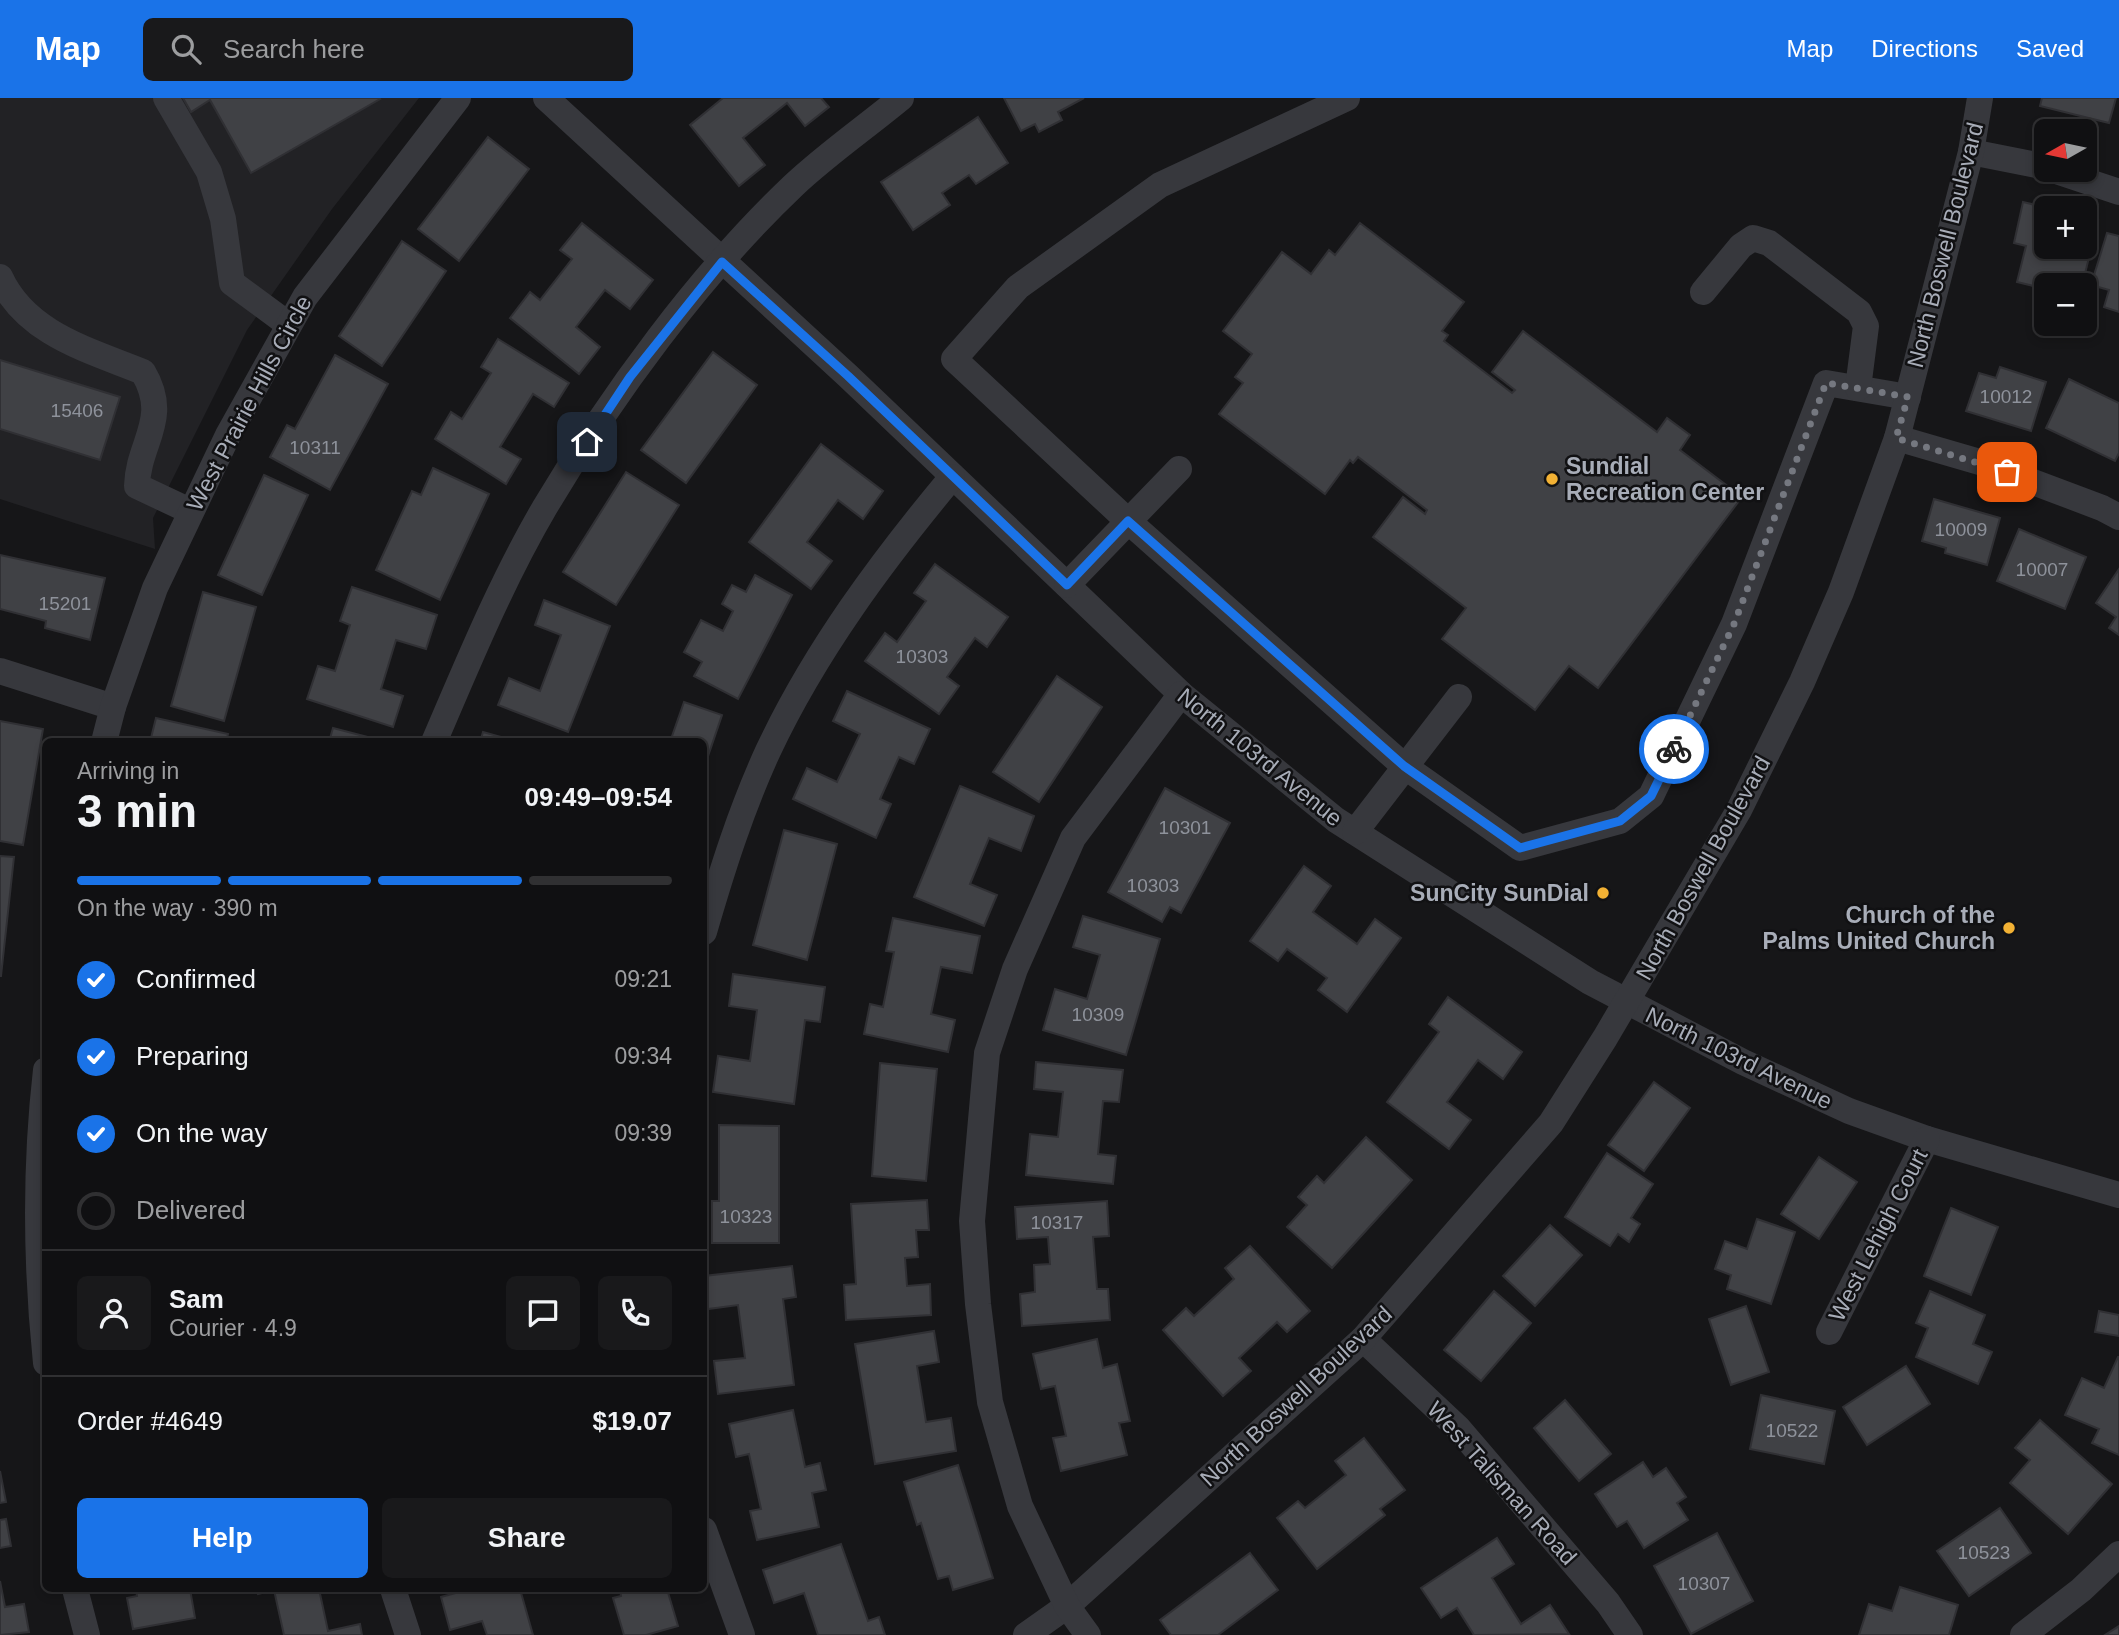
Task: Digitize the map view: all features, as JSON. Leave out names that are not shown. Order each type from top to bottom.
[{"type":"street","points":[[166,98],[209,173],[223,219],[232,283],[289,325]]},
{"type":"street","name":"West Prairie Hills Circle","points":[[105,738],[113,707],[155,588],[190,511],[289,325],[305,297],[458,98]]},
{"type":"street","name":"North 103rd Avenue","points":[[546,98],[1181,694],[1355,832],[1627,1002],[1710,1046],[1849,1111],[1927,1139],[2119,1195]]},
{"type":"street","points":[[436,738],[479,635],[545,508],[630,377],[722,262],[795,185],[901,98]]},
{"type":"street","points":[[1348,98],[1160,185],[1017,287],[954,359],[1128,521],[1404,766],[1520,848],[1620,821],[1651,796],[1734,624],[1826,383],[1908,397]]},
{"type":"street","name":"North Boswell Boulevard","points":[[1026,1635],[1067,1606],[1363,1339],[1551,1123],[1627,1002],[1719,848],[1773,744],[1828,622],[1896,438],[1908,397],[1971,152],[1980,98]]},
{"type":"street","points":[[1971,152],[2034,165]]},
{"type":"street","points":[[2089,182],[2119,192]]},
{"type":"street","points":[[1703,292],[1741,246],[1753,238],[1769,243],[1859,312],[1866,327],[1858,388]]},
{"type":"street","points":[[0,277],[9,296],[47,331],[143,372],[154,399],[155,425],[137,486],[190,511]]},
{"type":"street","points":[[1896,438],[1983,463],[2119,517]]},
{"type":"street","points":[[1067,585],[1179,469]]},
{"type":"street","points":[[707,922],[730,844],[769,750],[836,629],[952,477]]},
{"type":"street","points":[[0,671],[113,707]]},
{"type":"street","points":[[1088,1635],[1067,1606],[1020,1506],[990,1402],[978,1304],[972,1221],[986,1053],[1015,969],[1073,838],[1181,694]]},
{"type":"street","points":[[1355,832],[1459,696]]},
{"type":"street","name":"West Lehigh Court","points":[[1829,1332],[1927,1139]]},
{"type":"street","points":[[42,1156],[39,1220],[42,1326]]},
{"type":"street","name":"West Talisman Road","points":[[1363,1339],[1458,1428],[1608,1603],[1630,1635]]},
{"type":"street","points":[[707,1538],[742,1635]]},
{"type":"street","points":[[2022,1635],[2081,1590],[2119,1554]]},
{"type":"street","points":[[76,1592],[87,1635]]},
{"type":"street","points":[[394,1592],[408,1635]]},
{"type":"shaded area","points":[[0,98],[419,98],[332,209],[247,330],[153,518],[155,549],[0,499]]},
{"type":"building","points":[[183,98],[380,99],[251,173],[210,100],[191,112]]},
{"type":"building","points":[[723,98],[821,98],[829,107],[805,126],[787,103],[743,138],[765,165],[739,186],[690,125]]},
{"type":"building","points":[[1004,98],[1084,98],[1058,112],[1062,120],[1039,132],[1035,124],[1021,131]]},
{"type":"building","points":[[2042,98],[2116,98],[2109,123],[2040,106]]},
{"type":"building","points":[[978,117],[1008,163],[976,184],[969,175],[942,193],[950,205],[913,230],[881,182]]},
{"type":"building","points":[[488,137],[529,169],[459,261],[418,229]]},
{"type":"building","points":[[2023,202],[2034,205],[2034,259],[2089,259],[2085,273],[2034,273],[2034,286],[2017,282],[2026,246],[2014,243]]},
{"type":"building","points":[[582,223],[653,280],[630,309],[605,290],[576,327],[600,347],[579,374],[510,318],[530,292],[540,300],[572,259],[560,250]]},
{"type":"building","name":"Sundial Recreation Center","points":[[1360,223],[1464,302],[1442,331],[1448,335],[1444,341],[1512,393],[1515,390],[1492,372],[1523,331],[1657,432],[1667,418],[1690,435],[1680,450],[1742,497],[1598,688],[1569,666],[1535,710],[1442,639],[1466,608],[1373,537],[1403,497],[1425,514],[1427,510],[1358,457],[1353,463],[1350,460],[1325,494],[1219,414],[1243,383],[1235,377],[1252,354],[1223,331],[1282,252],[1311,274],[1329,250],[1335,255]]},
{"type":"building","points":[[2107,233],[2119,236],[2119,312],[2104,307],[2109,290],[2097,287],[2097,273],[2095,273]]},
{"type":"building","points":[[402,241],[446,271],[382,366],[339,336]]},
{"type":"building","points":[[498,339],[569,383],[554,407],[533,394],[500,447],[521,459],[506,484],[435,439],[451,412],[462,419],[491,373],[481,367]]},
{"type":"building","points":[[713,352],[757,385],[686,483],[641,450]]},
{"type":"building","points":[[335,355],[388,384],[330,490],[270,457],[287,425],[295,429]]},
{"type":"building","points":[[0,360],[120,397],[100,460],[0,429]]},
{"type":"building","points":[[2000,367],[2046,382],[2031,431],[1966,411],[1979,373],[1996,378]]},
{"type":"building","points":[[2069,379],[2119,403],[2119,453],[2115,461],[2046,428]]},
{"type":"building","points":[[821,444],[883,491],[863,519],[838,500],[807,542],[832,561],[811,589],[749,542]]},
{"type":"building","points":[[433,468],[489,494],[440,600],[376,570],[412,491],[421,495]]},
{"type":"building","points":[[626,472],[679,505],[616,605],[563,572]]},
{"type":"building","points":[[264,475],[308,495],[262,595],[218,575]]},
{"type":"building","points":[[1934,499],[2000,518],[1987,565],[1945,553],[1946,548],[1922,541]]},
{"type":"building","points":[[2019,529],[2086,557],[2065,609],[1997,581]]},
{"type":"building","points":[[0,555],[105,578],[90,640],[45,628],[46,621],[0,609]]},
{"type":"building","points":[[935,564],[1008,617],[987,647],[975,638],[947,677],[959,686],[939,714],[865,661],[885,633],[897,642],[926,601],[914,593]]},
{"type":"building","points":[[2119,569],[2119,635],[2109,628],[2116,617],[2096,603]]},
{"type":"building","points":[[755,575],[792,595],[738,699],[694,676],[702,662],[684,652],[701,620],[723,631],[733,611],[722,604],[732,585],[746,592]]},
{"type":"building","points":[[352,587],[437,615],[426,649],[396,640],[381,689],[403,696],[393,727],[307,699],[318,666],[335,671],[350,625],[340,621]]},
{"type":"building","points":[[203,592],[256,607],[224,721],[171,706]]},
{"type":"building","points":[[544,600],[610,626],[568,732],[498,705],[509,678],[540,691],[561,635],[535,625]]},
{"type":"building","points":[[1057,676],[1102,707],[1039,802],[993,772]]},
{"type":"building","points":[[847,691],[930,729],[914,764],[899,757],[880,799],[891,804],[876,838],[793,799],[807,768],[837,782],[860,734],[833,721]]},
{"type":"building","points":[[684,702],[722,715],[707,759],[707,738],[671,738]]},
{"type":"building","points":[[156,718],[228,734],[227,738],[151,738]]},
{"type":"building","points":[[0,721],[43,729],[23,845],[0,841]]},
{"type":"building","points":[[333,728],[371,738],[330,738]]},
{"type":"building","points":[[483,732],[505,738],[481,738]]},
{"type":"building","points":[[960,786],[1034,816],[1021,851],[989,838],[970,884],[997,895],[984,926],[914,897]]},
{"type":"building","points":[[1165,788],[1230,823],[1181,913],[1170,907],[1162,922],[1108,892]]},
{"type":"building","points":[[784,830],[837,844],[807,960],[753,945]]},
{"type":"building","points":[[0,856],[14,857],[1,976],[0,976]]},
{"type":"building","points":[[1304,866],[1331,886],[1313,912],[1357,944],[1375,919],[1401,938],[1347,1012],[1318,990],[1327,978],[1287,949],[1278,961],[1250,941]]},
{"type":"building","points":[[1083,916],[1160,939],[1126,1055],[1043,1030],[1055,989],[1087,999],[1100,955],[1073,947]]},
{"type":"building","points":[[893,918],[980,936],[972,973],[941,967],[931,1014],[955,1020],[948,1052],[864,1034],[870,1004],[883,1007],[894,952],[886,951]]},
{"type":"building","points":[[733,974],[825,987],[820,1022],[805,1020],[794,1104],[713,1092],[718,1056],[750,1061],[757,1010],[729,1006]]},
{"type":"building","points":[[1448,997],[1522,1052],[1503,1079],[1478,1060],[1447,1102],[1471,1120],[1449,1149],[1387,1102],[1439,1032],[1429,1024]]},
{"type":"building","points":[[1036,1062],[1123,1070],[1119,1102],[1103,1101],[1098,1154],[1116,1156],[1113,1184],[1026,1175],[1030,1134],[1058,1137],[1063,1092],[1034,1089]]},
{"type":"building","points":[[880,1063],[937,1069],[926,1181],[872,1176]]},
{"type":"building","points":[[1654,1082],[1690,1108],[1644,1171],[1608,1145]]},
{"type":"building","points":[[719,1125],[779,1126],[779,1243],[712,1243],[712,1201],[719,1201]]},
{"type":"building","points":[[1366,1137],[1412,1180],[1332,1268],[1287,1227],[1307,1205],[1298,1197],[1317,1176],[1324,1183]]},
{"type":"building","points":[[1607,1153],[1653,1184],[1631,1218],[1640,1224],[1629,1242],[1618,1234],[1610,1246],[1565,1217]]},
{"type":"building","points":[[1819,1157],[1857,1182],[1819,1239],[1781,1214]]},
{"type":"building","points":[[927,1200],[929,1230],[916,1230],[918,1257],[905,1258],[907,1286],[930,1284],[931,1315],[846,1320],[844,1285],[856,1284],[851,1204]]},
{"type":"building","points":[[1107,1201],[1109,1236],[1093,1237],[1097,1289],[1108,1289],[1110,1320],[1022,1326],[1020,1294],[1035,1292],[1034,1265],[1050,1264],[1048,1237],[1017,1239],[1015,1207]]},
{"type":"building","points":[[1951,1208],[1998,1227],[1971,1295],[1924,1276]]},
{"type":"building","points":[[1757,1219],[1795,1232],[1771,1304],[1727,1289],[1731,1275],[1715,1269],[1725,1241],[1747,1249]]},
{"type":"building","points":[[1550,1225],[1582,1255],[1535,1306],[1503,1276]]},
{"type":"building","points":[[1250,1246],[1310,1311],[1287,1332],[1277,1322],[1239,1358],[1251,1371],[1223,1396],[1163,1330],[1186,1308],[1194,1316],[1234,1279],[1225,1268]]},
{"type":"building","points":[[792,1266],[796,1297],[783,1299],[794,1385],[718,1394],[714,1361],[745,1358],[738,1305],[708,1309],[707,1276]]},
{"type":"building","points":[[1494,1291],[1531,1323],[1481,1381],[1444,1350]]},
{"type":"building","points":[[1930,1291],[1985,1315],[1973,1344],[1992,1352],[1978,1384],[1916,1357],[1928,1328],[1916,1323]]},
{"type":"building","points":[[1746,1306],[1769,1372],[1731,1385],[1709,1319]]},
{"type":"building","points":[[2099,1311],[2119,1315],[2119,1336],[2095,1332]]},
{"type":"building","points":[[934,1331],[939,1362],[917,1366],[926,1422],[951,1418],[956,1451],[875,1464],[855,1344]]},
{"type":"building","points":[[1097,1339],[1103,1368],[1117,1364],[1130,1421],[1119,1423],[1127,1455],[1061,1471],[1053,1438],[1066,1436],[1055,1386],[1041,1389],[1033,1354]]},
{"type":"building","points":[[2118,1357],[2119,1455],[2092,1443],[2099,1429],[2065,1415],[2082,1378],[2104,1388]]},
{"type":"building","points":[[1906,1366],[1930,1404],[1867,1445],[1843,1407]]},
{"type":"building","points":[[1761,1395],[1835,1411],[1824,1464],[1750,1449]]},
{"type":"building","points":[[1565,1400],[1611,1454],[1579,1481],[1534,1428]]},
{"type":"building","points":[[793,1410],[805,1467],[820,1463],[826,1490],[812,1493],[819,1527],[757,1540],[750,1511],[761,1509],[749,1454],[736,1457],[729,1424]]},
{"type":"building","points":[[2040,1420],[2112,1484],[2068,1534],[2010,1483],[2030,1460],[2015,1448]]},
{"type":"building","points":[[1364,1438],[1405,1490],[1380,1509],[1385,1515],[1317,1569],[1277,1518],[1298,1501],[1305,1508],[1346,1475],[1335,1461]]},
{"type":"building","points":[[1643,1462],[1653,1477],[1666,1468],[1686,1497],[1677,1503],[1688,1520],[1644,1548],[1627,1521],[1617,1527],[1595,1494]]},
{"type":"building","points":[[958,1465],[993,1578],[953,1590],[949,1576],[938,1579],[921,1523],[917,1525],[904,1482]]},
{"type":"building","points":[[0,1471],[6,1502],[0,1503]]},
{"type":"building","points":[[2000,1508],[2031,1553],[1969,1596],[1937,1551]]},
{"type":"building","points":[[6,1519],[11,1546],[0,1548],[0,1520]]},
{"type":"building","points":[[1717,1533],[1753,1601],[1691,1634],[1654,1566]]},
{"type":"building","points":[[1497,1538],[1514,1564],[1492,1578],[1521,1624],[1550,1605],[1569,1634],[1474,1635],[1457,1608],[1441,1618],[1421,1588]]},
{"type":"building","points":[[841,1544],[868,1621],[879,1617],[885,1635],[818,1635],[804,1593],[774,1603],[763,1570]]},
{"type":"building","points":[[1250,1553],[1278,1590],[1218,1635],[1171,1635],[1160,1620]]},
{"type":"building","points":[[0,1581],[5,1607],[24,1604],[29,1632],[0,1635]]},
{"type":"building","points":[[1900,1587],[1958,1605],[1949,1635],[1859,1635],[1869,1604],[1892,1611]]},
{"type":"building","points":[[136,1592],[191,1592],[195,1618],[133,1629],[127,1598],[137,1596]]},
{"type":"building","points":[[274,1592],[320,1592],[328,1631],[360,1624],[362,1635],[284,1635]]},
{"type":"building","points":[[459,1592],[521,1592],[533,1635],[487,1635],[482,1621],[450,1630],[441,1597]]},
{"type":"building","points":[[620,1592],[668,1592],[678,1626],[646,1635],[624,1635],[613,1598],[621,1596]]},
{"type":"building","points":[[2119,1626],[2119,1635],[2105,1635]]},
{"type":"way so far","points":[[1674,749],[1734,624],[1826,383],[1908,397],[1896,438],[2007,472]]},
{"type":"place","name":"Sundial Recreation Center","points":[[1552,479]]},
{"type":"place","name":"SunCity SunDial","points":[[1603,893]]},
{"type":"place","name":"Church of the Palms United Church","points":[[2009,928]]},
{"type":"route","points":[[587,442],[630,377],[722,262],[848,376],[1067,585],[1128,521],[1404,766],[1520,848],[1620,821],[1651,796],[1674,749]]}]
